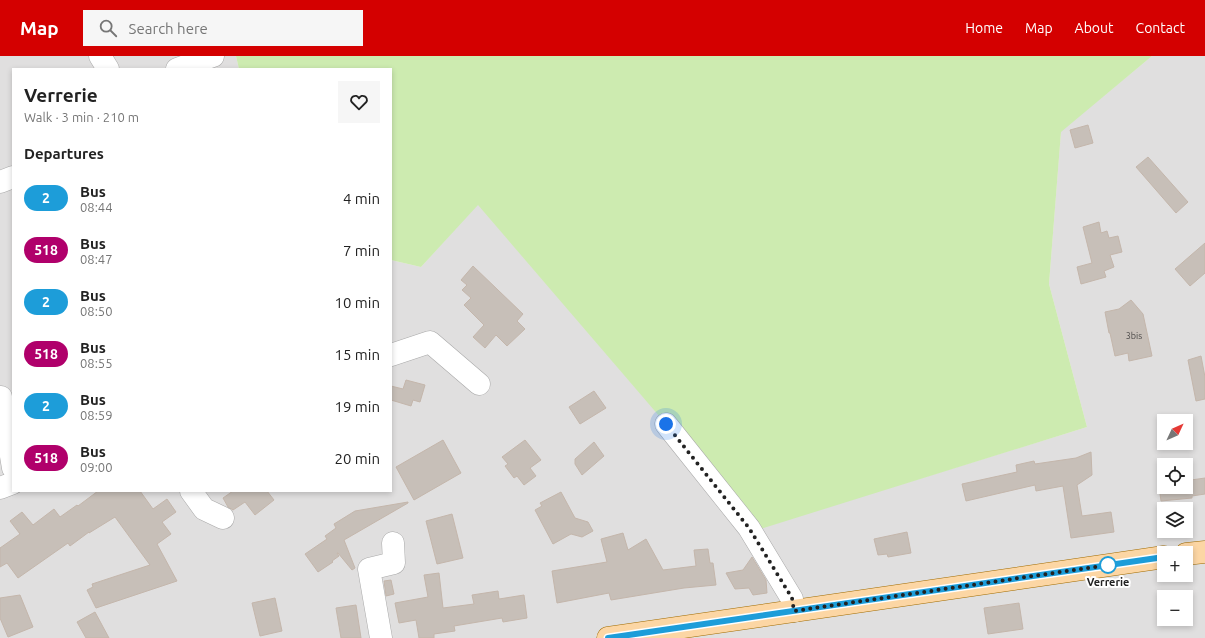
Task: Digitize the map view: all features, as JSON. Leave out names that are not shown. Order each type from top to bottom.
[{"type":"main road","points":[[1193,553],[1205,552]]},
{"type":"main road","points":[[608,638],[1157,558]]},
{"type":"street","points":[[100,56],[107,68]]},
{"type":"street","points":[[180,68],[213,56]]},
{"type":"street","points":[[221,56],[226,68]]},
{"type":"street","points":[[0,182],[12,177]]},
{"type":"street","points":[[392,356],[430,342],[479,384]]},
{"type":"street","points":[[1,397],[12,462]]},
{"type":"street","points":[[666,424],[749,528],[792,598],[794,611]]},
{"type":"street","points":[[0,488],[12,483]]},
{"type":"street","points":[[192,492],[204,509],[223,518]]},
{"type":"street","points":[[381,638],[369,569],[394,563],[393,543]]},
{"type":"shaded area","points":[[0,56],[236,56],[239,68],[12,68],[12,492],[392,492],[392,260],[421,267],[478,204],[757,529],[1087,427],[1049,284],[1061,131],[1152,56],[1205,56],[1205,638],[0,638]]},
{"type":"green space","points":[[236,56],[1152,56],[1061,132],[1049,284],[1087,427],[757,530],[478,205],[421,267],[392,260],[392,68],[239,68]]},
{"type":"building","points":[[1088,125],[1093,143],[1075,148],[1070,130]]},
{"type":"building","points":[[1148,157],[1188,202],[1176,213],[1136,167]]},
{"type":"building","points":[[1099,222],[1101,233],[1107,231],[1109,238],[1118,236],[1122,252],[1110,255],[1114,267],[1104,271],[1106,277],[1081,284],[1077,267],[1092,263],[1083,227]]},
{"type":"building","points":[[1205,243],[1205,273],[1190,286],[1175,269]]},
{"type":"building","points":[[473,266],[523,314],[517,321],[525,329],[507,346],[496,335],[485,348],[473,337],[484,325],[464,305],[471,298],[462,290],[467,285],[461,280]]},
{"type":"building","points":[[1131,300],[1143,314],[1152,356],[1129,361],[1128,353],[1115,356],[1105,312],[1119,309]]},
{"type":"building","points":[[1201,356],[1205,377],[1205,399],[1196,401],[1188,360]]},
{"type":"building","points":[[406,380],[425,385],[420,402],[413,400],[411,406],[392,400],[392,386],[403,389]]},
{"type":"building","points":[[594,391],[606,408],[580,424],[569,407]]},
{"type":"building","points":[[443,440],[461,473],[414,500],[396,467]]},
{"type":"building","points":[[525,440],[541,460],[530,468],[536,476],[524,485],[517,476],[514,478],[505,466],[508,464],[502,457]]},
{"type":"building","points":[[594,442],[604,456],[582,475],[575,464],[575,459]]},
{"type":"building","points":[[1091,452],[1092,475],[1077,485],[1082,516],[1111,512],[1114,532],[1071,538],[1063,486],[1036,491],[1035,485],[966,501],[962,484],[1017,472],[1016,465],[1034,461],[1035,464],[1076,458]]},
{"type":"building","points":[[1205,478],[1205,494],[1192,496],[1192,498],[1161,501],[1160,494],[1193,494],[1193,480]]},
{"type":"building","points":[[97,492],[141,492],[153,509],[167,499],[176,512],[162,522],[171,534],[157,544],[177,581],[96,608],[87,590],[93,587],[92,584],[150,565],[115,517],[89,532],[70,546],[68,543],[18,578],[7,563],[0,567],[0,548],[20,534],[10,521],[22,512],[33,525],[54,509],[60,517],[77,505],[78,506]]},
{"type":"building","points":[[232,492],[268,492],[274,500],[255,515],[245,502],[233,510],[228,507],[223,498]]},
{"type":"building","points":[[561,492],[575,518],[588,522],[593,531],[582,537],[571,534],[553,544],[535,510],[542,506],[540,503]]},
{"type":"building","points":[[408,502],[344,540],[355,568],[352,570],[337,553],[339,556],[332,561],[333,562],[318,572],[305,554],[327,539],[325,536],[336,528],[334,524],[355,511]]},
{"type":"building","points":[[452,514],[463,558],[437,564],[426,521]]},
{"type":"building","points":[[907,532],[911,553],[888,557],[887,554],[878,555],[874,539]]},
{"type":"building","points":[[623,533],[628,550],[646,539],[663,570],[696,566],[694,550],[708,549],[710,563],[713,563],[716,585],[684,588],[611,600],[609,593],[557,603],[552,571],[607,562],[601,539]]},
{"type":"building","points":[[752,557],[766,580],[767,593],[753,595],[749,588],[735,589],[726,573],[743,570]]},
{"type":"building","points":[[439,573],[443,608],[474,604],[472,595],[498,591],[499,599],[524,595],[527,618],[503,622],[502,618],[454,626],[455,631],[434,634],[434,638],[419,638],[416,620],[399,623],[395,603],[428,597],[424,575]]},
{"type":"building","points":[[391,580],[394,594],[386,596],[384,581]]},
{"type":"building","points":[[20,595],[33,627],[8,637],[0,618],[0,598]]},
{"type":"building","points":[[275,598],[282,631],[260,636],[252,603]]},
{"type":"building","points":[[1019,603],[1023,629],[988,634],[984,608]]},
{"type":"building","points":[[356,605],[361,638],[341,638],[336,608]]},
{"type":"building","points":[[95,612],[109,638],[86,638],[77,622]]},
{"type":"bus line","name":"2","points":[[608,638],[1157,558]]},
{"type":"place","name":"Verrerie","points":[[1108,565]]},
{"type":"route","points":[[666,424],[749,528],[792,598],[794,611],[1115,564],[1108,565]]}]
